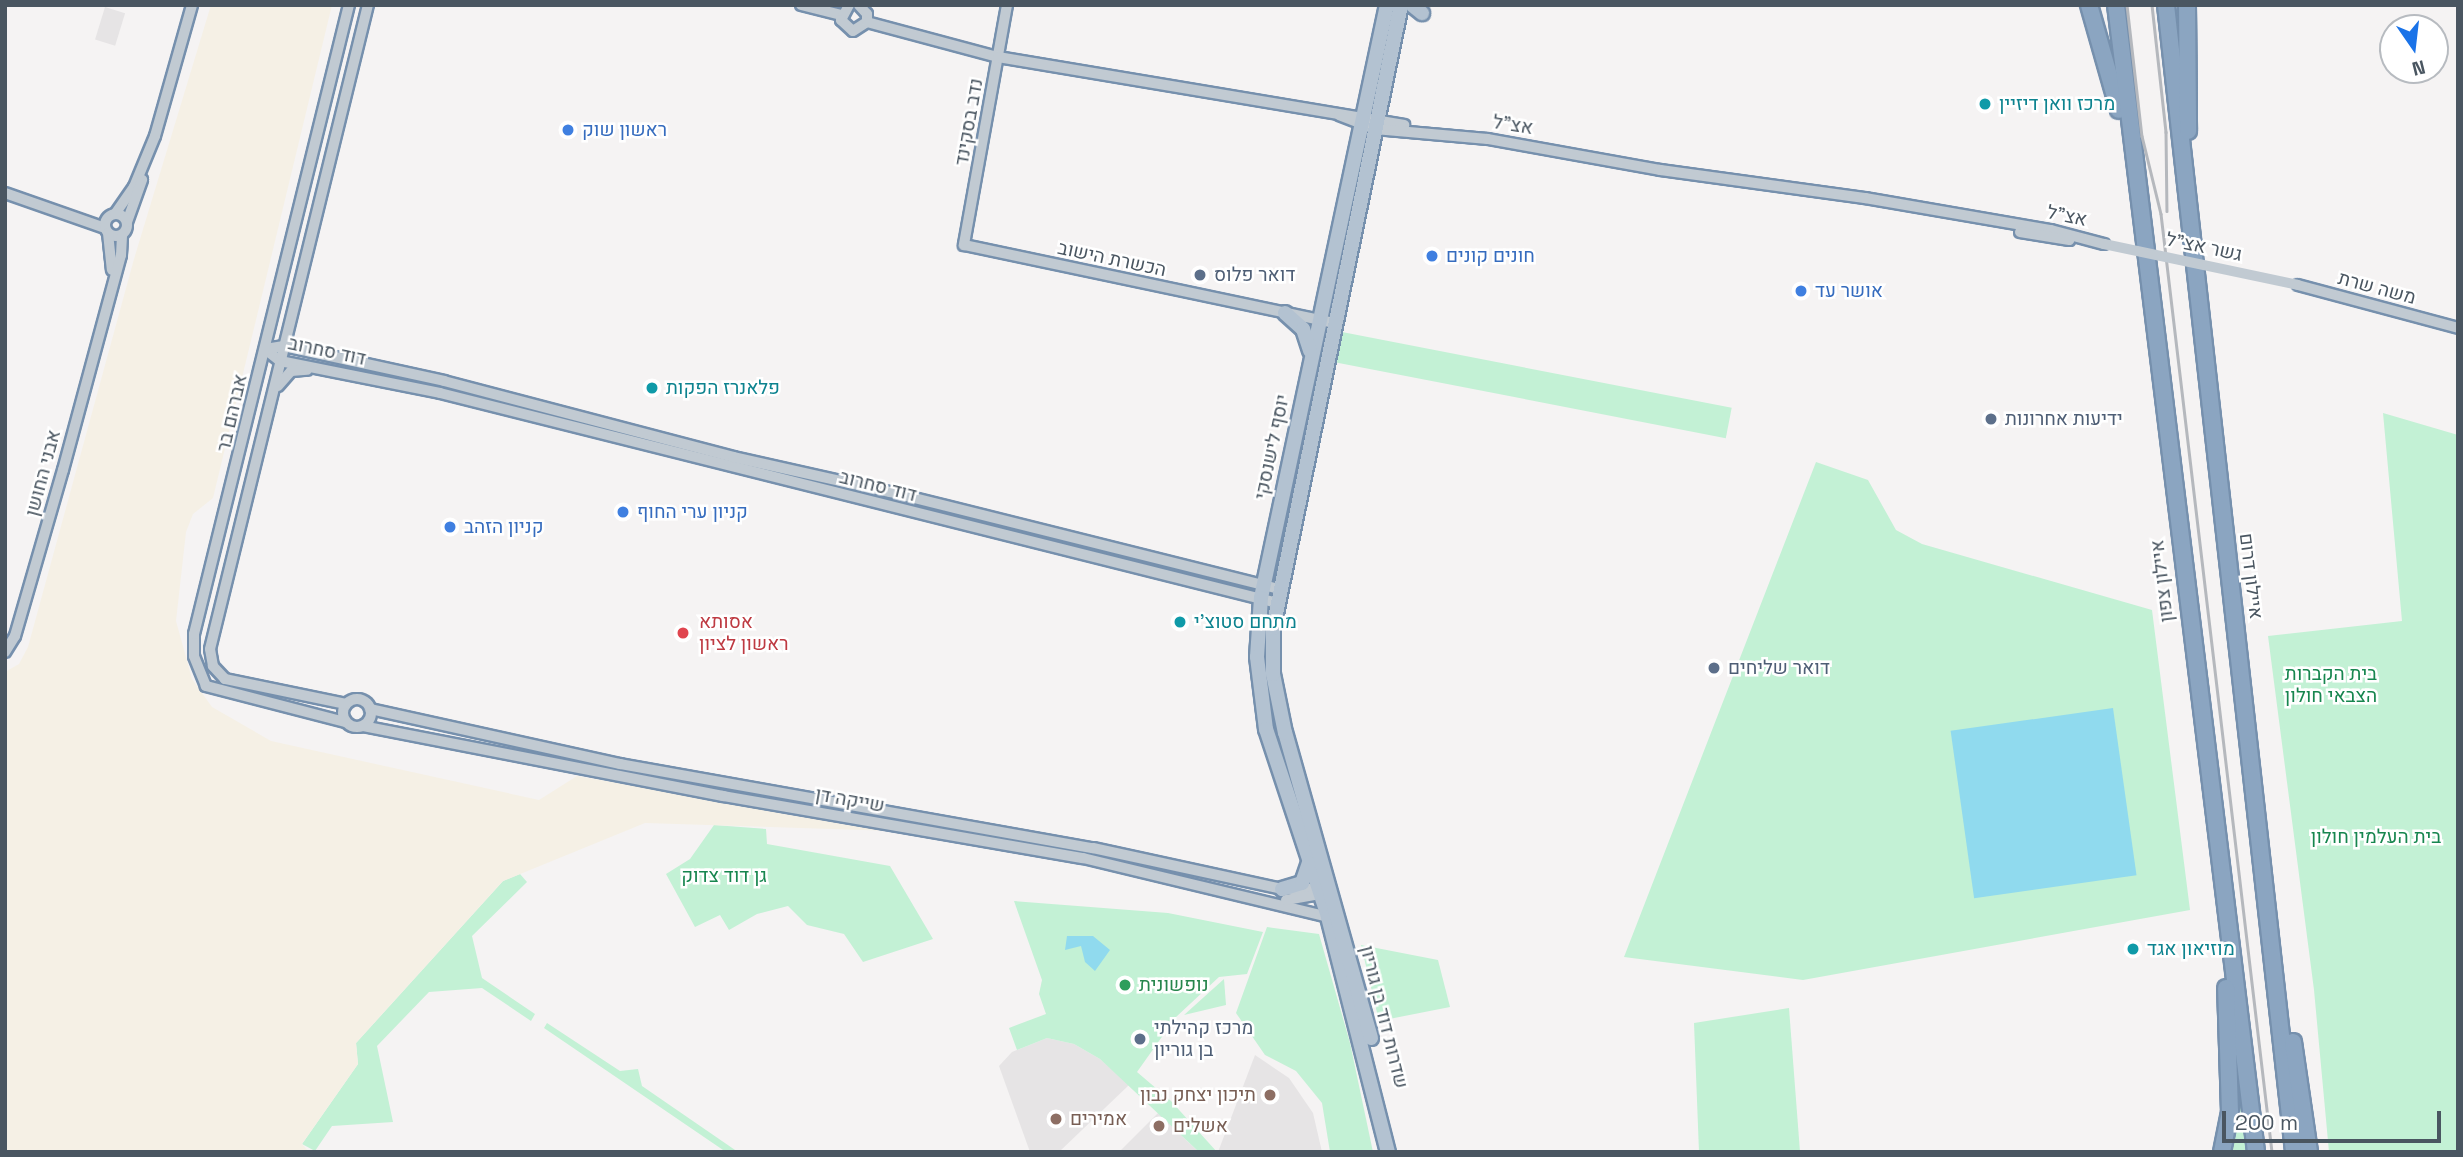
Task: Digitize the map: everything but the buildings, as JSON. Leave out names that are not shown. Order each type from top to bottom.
[{"type":"highway","points":[[2089,5],[2118,103],[2142,241]]},
{"type":"highway","name":"איילון צפון","points":[[2116,5],[2142,241],[2256,1152]]},
{"type":"highway","name":"איילון דרום","points":[[2166,5],[2274,943],[2294,1152]]},
{"type":"highway","points":[[2186,5],[2188,204]]},
{"type":"highway","points":[[2222,1152],[2231,1112],[2223,894]]},
{"type":"highway","points":[[2274,943],[2308,1152]]},
{"type":"main road","name":"יוסף לישנסקי","points":[[1323,891],[1276,690],[1273,651],[1279,596],[1339,320],[1387,5]]},
{"type":"main road","name":"יוסף לישנסקי","points":[[1323,891],[1310,861],[1261,704],[1257,662],[1262,591],[1318,320],[1401,5]]},
{"type":"main road","points":[[1285,313],[1303,329],[1311,354]]},
{"type":"main road","points":[[1282,889],[1302,883],[1310,861]]},
{"type":"main road","name":"שדרות דוד בן גוריון","points":[[1323,891],[1388,1152]]},
{"type":"main road","name":"שדרות דוד בן גוריון","points":[[1323,891],[1397,1152]]},
{"type":"street","points":[[5,192],[109,224],[127,222],[136,202],[191,5]]},
{"type":"street","name":"אברהם בר","points":[[348,5],[194,634],[195,663],[201,680],[218,690],[363,726]]},
{"type":"street","name":"אברהם בר","points":[[368,5],[213,633],[211,659],[216,672],[232,681],[346,704],[360,699],[370,709]]},
{"type":"street","points":[[801,5],[841,15],[849,5]]},
{"type":"street","points":[[859,5],[867,13],[867,22]]},
{"type":"street","name":"נדב בסקינד","points":[[964,246],[1007,5]]},
{"type":"street","name":"אצ\"ל","points":[[841,15],[849,30],[858,31],[867,22],[998,57],[1369,122],[2051,230],[2104,244]]},
{"type":"street","points":[[984,53],[1001,39]]},
{"type":"street","points":[[109,224],[134,187],[151,144]]},
{"type":"street","name":"אבני החושן","points":[[5,652],[23,609],[108,301],[127,222]]},
{"type":"street","points":[[109,224],[122,234]]},
{"type":"street","name":"אבני החושן","points":[[108,301],[113,256],[109,224]]},
{"type":"street","name":"גשר אצ\"ל","points":[[2104,244],[2298,285]]},
{"type":"street","name":"הכשרת הישוב","points":[[964,246],[1318,320],[1339,320]]},
{"type":"street","name":"משה שרת","points":[[2298,285],[2454,327]]},
{"type":"street","points":[[293,310],[294,330],[300,344],[329,355]]},
{"type":"street","name":"דוד סחרוב","points":[[265,349],[284,346],[429,377],[733,457],[890,492],[1279,596]]},
{"type":"street","name":"דוד סחרוב","points":[[265,349],[280,361],[440,393],[1262,591]]},
{"type":"street","points":[[429,377],[448,368]]},
{"type":"street","points":[[272,397],[282,378],[291,371],[341,372]]},
{"type":"street","points":[[345,722],[346,704]]},
{"type":"street","points":[[363,726],[370,709]]},
{"type":"street","name":"שייקה דן","points":[[370,709],[620,764],[1093,848],[1282,889],[1323,891]]},
{"type":"street","name":"שייקה דן","points":[[363,726],[710,794],[1083,858],[1266,899],[1328,917]]},
{"type":"street","points":[[1266,899],[1323,891]]},
{"type":"shaded area","points":[[105,7],[125,13],[115,46],[95,40]]},
{"type":"shaded area","name":"אמירים","points":[[1047,1038],[1074,1044],[1100,1059],[1129,1085],[1059,1152],[1030,1152],[999,1066],[1012,1052]]},
{"type":"shaded area","name":"תיכון יצחק נבון","points":[[1255,1055],[1289,1078],[1313,1113],[1322,1152],[1218,1152]]},
{"type":"shaded area","name":"אשלים","points":[[1159,1112],[1199,1152],[1119,1152]]},
{"type":"green space","points":[[1342,332],[1732,408],[1726,438],[1336,362]]},
{"type":"green space","name":"בית העלמין חולון","points":[[2383,413],[2458,435],[2458,1152],[2329,1152],[2314,990],[2268,636],[2402,621]]},
{"type":"green space","points":[[1816,462],[1868,480],[1896,530],[1922,544],[2152,610],[2190,910],[1803,980],[1624,957]]},
{"type":"green space","name":"גן דוד צדוק","points":[[714,825],[766,829],[767,844],[890,866],[933,939],[863,962],[844,934],[807,925],[788,906],[757,914],[729,930],[720,915],[695,927],[666,874],[690,859]]},
{"type":"green space","points":[[520,874],[527,882],[472,936],[482,978],[535,1014],[531,1021],[482,988],[429,992],[377,1046],[393,1122],[332,1126],[315,1151],[302,1144],[358,1064],[356,1043],[503,881]]},
{"type":"green space","name":"נופשונית","points":[[1014,901],[1168,913],[1263,932],[1247,974],[1219,977],[1176,1017],[1137,1072],[1171,1101],[1217,1152],[1199,1152],[1100,1059],[1074,1044],[1047,1038],[1017,1050],[1009,1028],[1046,1014],[1039,994],[1042,980]]},
{"type":"green space","points":[[1267,927],[1319,934],[1350,1043],[1373,1152],[1330,1152],[1322,1103],[1296,1071],[1265,1055],[1236,1013]]},
{"type":"green space","points":[[1361,945],[1438,960],[1450,1007],[1379,1021]]},
{"type":"green space","points":[[1224,979],[1226,1005],[1184,1015]]},
{"type":"green space","points":[[1789,1008],[1800,1152],[1699,1152],[1694,1023]]},
{"type":"green space","points":[[547,1023],[620,1071],[638,1069],[642,1086],[738,1152],[726,1152],[544,1028]]},
{"type":"green space","points":[[2237,1064],[2246,1152],[2230,1152]]},
{"type":"sand","points":[[211,5],[332,5],[213,498],[193,514],[186,532],[176,621],[192,679],[212,707],[271,741],[539,800],[577,776],[894,831],[645,823],[503,881],[356,1043],[358,1064],[302,1144],[309,1152],[5,1152],[5,672],[19,664],[28,647],[134,259]]},
{"type":"water","points":[[2113,708],[2137,875],[1974,898],[1951,731]]},
{"type":"water","points":[[1067,936],[1093,936],[1110,950],[1095,971],[1085,962],[1081,946],[1065,950]]},
{"type":"railway","points":[[2127,5],[2142,136],[2161,214],[2272,1152]]},
{"type":"railway","points":[[2152,5],[2166,132],[2167,211]]},
{"type":"place","name":"מרכז וואן דיזיין","points":[[1985,104]]},
{"type":"place","name":"ראשון שוק","points":[[568,130]]},
{"type":"place","name":"חונים קונים","points":[[1432,256]]},
{"type":"place","name":"דואר פלוס","points":[[1200,275]]},
{"type":"place","name":"אושר עד","points":[[1801,291]]},
{"type":"place","name":"פלאנרז הפקות","points":[[652,388]]},
{"type":"place","name":"ידיעות אחרונות","points":[[1991,419]]},
{"type":"place","name":"קניון ערי החוף","points":[[623,512]]},
{"type":"place","name":"קניון הזהב","points":[[450,527]]},
{"type":"place","name":"מתחם סטוצ'י","points":[[1180,622]]},
{"type":"place","name":"אסותא ראשון לציון","points":[[683,633]]},
{"type":"place","name":"דואר שליחים","points":[[1714,668]]},
{"type":"place","name":"מוזיאון אגד","points":[[2133,949]]},
{"type":"place","name":"נופשונית","points":[[1125,985]]},
{"type":"place","name":"מרכז קהילתי בן גוריון","points":[[1140,1039]]},
{"type":"place","name":"תיכון יצחק נבון","points":[[1270,1095]]},
{"type":"place","name":"אמירים","points":[[1056,1119]]},
{"type":"place","name":"אשלים","points":[[1159,1126]]},
{"type":"park label","name":"בית הקברות הצבאי חולון","points":[[2331,685]]}]
